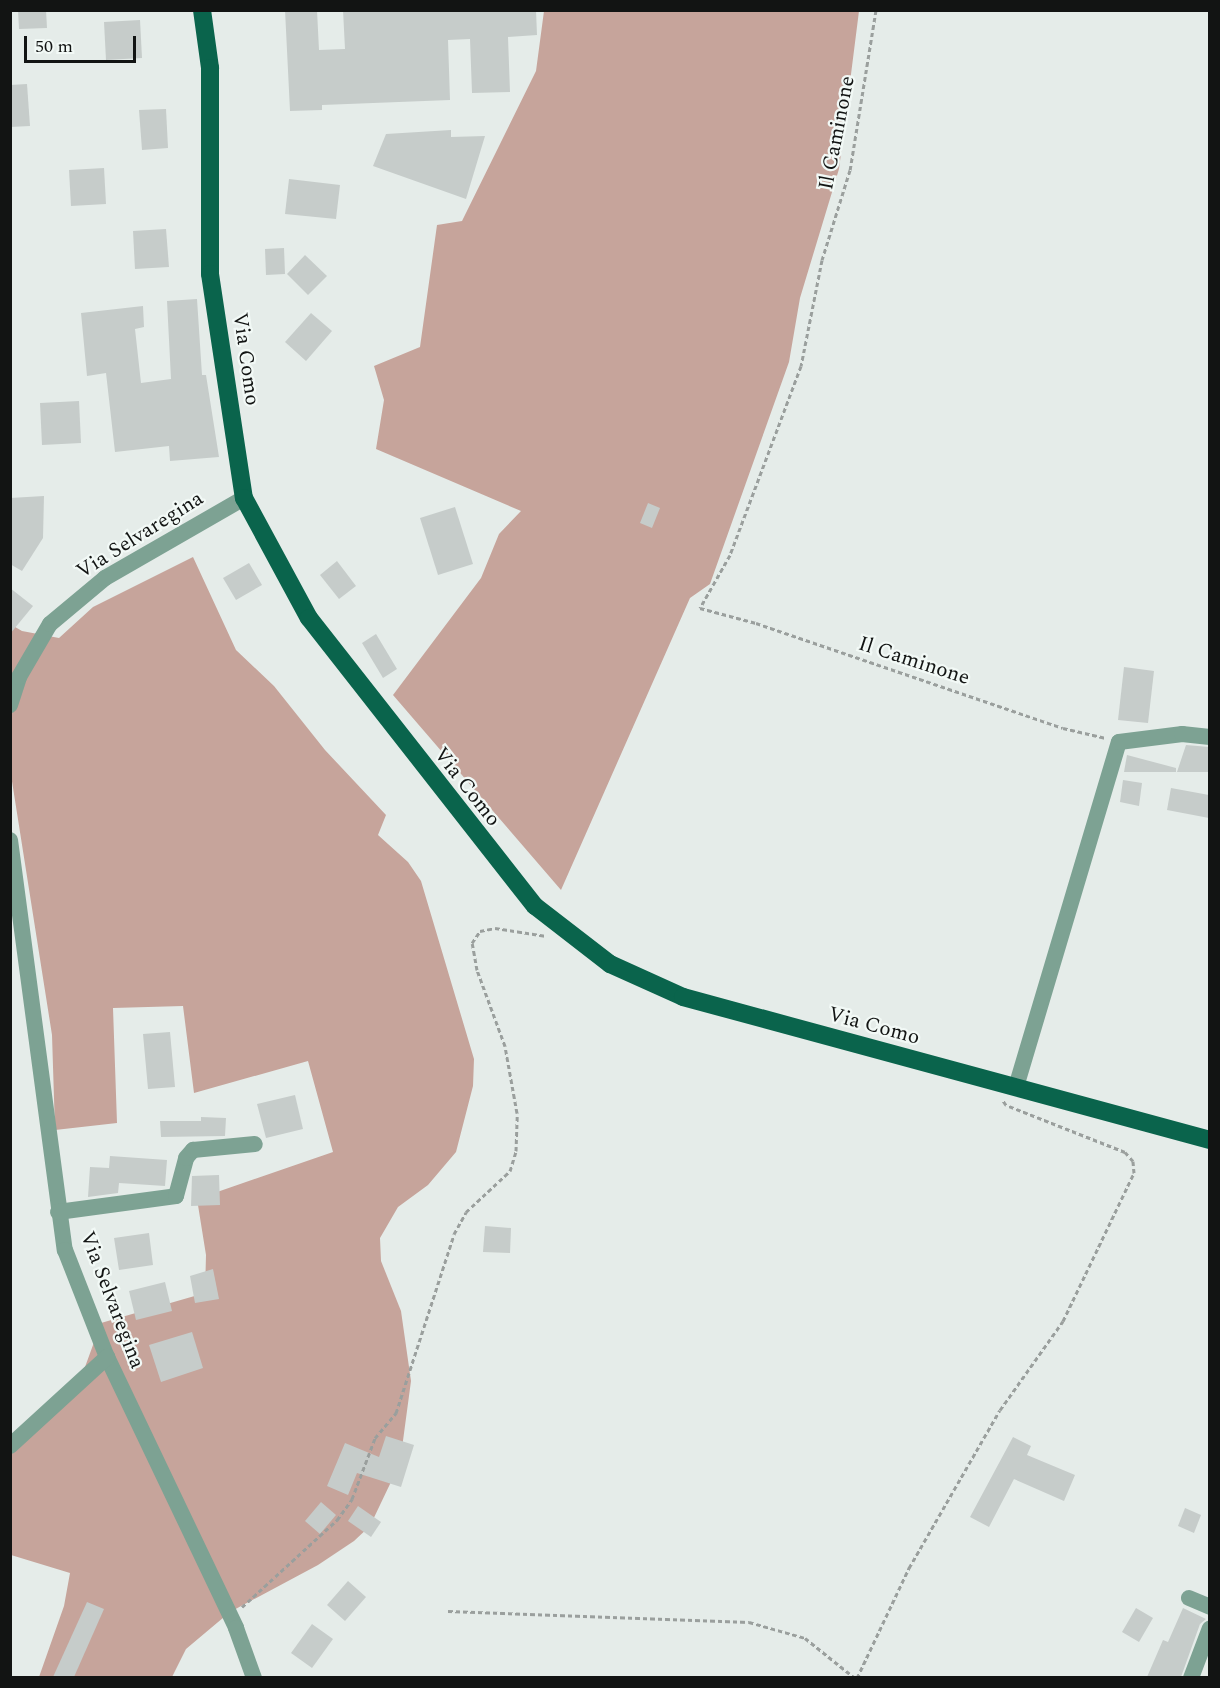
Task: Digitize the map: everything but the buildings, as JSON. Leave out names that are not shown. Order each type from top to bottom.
[{"type":"main road","name":"Via Como","points":[[202,10],[210,68],[210,274],[244,498],[309,618],[512,880],[577,942],[645,982],[683,997],[1209,1140]]},
{"type":"street","name":"Via Selvaregina","points":[[10,705],[19,677],[50,624],[105,578],[244,498]]},
{"type":"street","points":[[1016,1087],[1119,742],[1182,734],[1209,737]]},
{"type":"street","name":"Via Selvaregina","points":[[10,840],[16,901],[65,1250],[107,1358],[231,1618],[254,1677]]},
{"type":"street","points":[[58,1212],[176,1196],[186,1158],[193,1150],[255,1144]]},
{"type":"street","points":[[10,1446],[107,1358]]},
{"type":"street","points":[[1188,1598],[1209,1607]]},
{"type":"street","points":[[1191,1677],[1209,1628]]},
{"type":"path","name":"Il Caminone","points":[[876,10],[850,170],[822,260],[801,366],[730,555],[700,608],[756,623],[1063,728],[1119,742]]},
{"type":"path","points":[[231,1618],[294,1555],[337,1520],[352,1499],[375,1438],[396,1413],[454,1234],[466,1212],[510,1171],[516,1151],[517,1113],[505,1046],[477,970],[472,943],[480,930],[495,928],[577,942]]},
{"type":"path","points":[[448,1611],[749,1622],[806,1638],[856,1677],[914,1558],[1000,1410],[1063,1321],[1134,1173],[1134,1161],[1125,1152],[1006,1106],[988,1080]]},
{"type":"shaded area","points":[[544,11],[859,11],[839,169],[800,298],[789,362],[710,584],[690,598],[561,890],[393,695],[481,578],[499,534],[521,511],[376,449],[384,400],[374,366],[420,347],[437,225],[462,221],[536,71]]},
{"type":"shaded area","points":[[193,557],[236,650],[274,686],[325,750],[386,815],[378,835],[408,862],[421,881],[474,1059],[473,1086],[456,1152],[428,1185],[398,1207],[380,1238],[381,1261],[401,1311],[411,1381],[400,1463],[370,1526],[354,1541],[318,1565],[230,1612],[186,1649],[172,1677],[39,1677],[64,1606],[70,1573],[11,1555],[11,1450],[85,1367],[101,1323],[205,1293],[206,1255],[197,1199],[333,1152],[308,1061],[194,1093],[183,1006],[113,1008],[117,1123],[55,1130],[52,1035],[11,775],[10,624],[22,631],[59,638],[93,607]]}]
